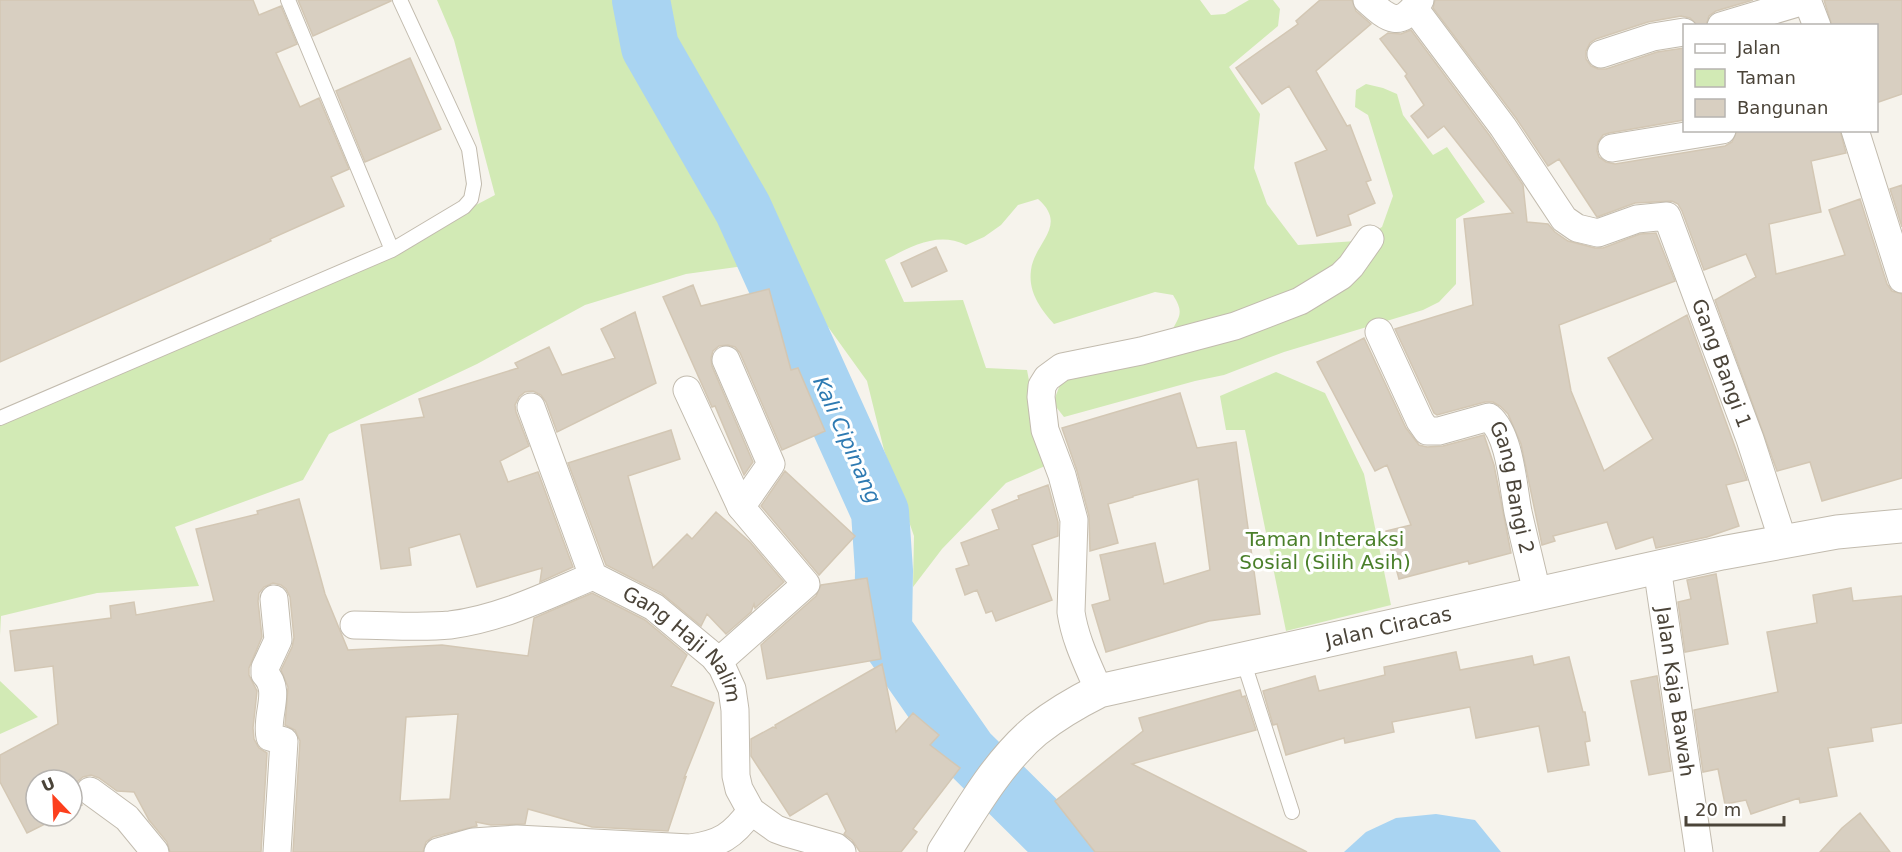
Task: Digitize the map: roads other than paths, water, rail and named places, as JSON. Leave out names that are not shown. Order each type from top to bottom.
[{"type":"street","points":[[1367,0],[1392,20],[1401,19],[1417,4]]},
{"type":"street","points":[[1728,24],[1807,0],[1816,24]]},
{"type":"street","name":"Gang Bangi 1","points":[[1417,4],[1564,219],[1577,228],[1598,233],[1637,219],[1667,216],[1750,439],[1783,541]]},
{"type":"street","points":[[1601,54],[1653,37],[1683,32]]},
{"type":"street","points":[[1612,148],[1710,132]]},
{"type":"street","points":[[1856,132],[1902,279]]},
{"type":"street","points":[[1099,692],[1073,624],[1074,520],[1062,475],[1045,430],[1042,386],[1053,372],[1062,367],[1141,351],[1235,326],[1300,301],[1341,276],[1370,239]]},
{"type":"street","name":"Gang Bangi 2","points":[[1379,332],[1420,421],[1427,431],[1439,431],[1490,417],[1497,423],[1511,466],[1518,511],[1537,593]]},
{"type":"street","points":[[726,360],[771,464],[741,507]]},
{"type":"street","points":[[687,390],[741,507],[806,585],[718,662]]},
{"type":"street","name":"Gang Haji Nalim","points":[[531,407],[594,576],[654,607],[713,656],[728,678],[735,710],[736,776],[739,789],[751,811],[776,829],[836,847],[842,852]]},
{"type":"street","name":"Jalan Ciracas","points":[[944,852],[977,799],[1022,743],[1064,711],[1099,692],[1657,567],[1783,541],[1837,532],[1902,526]]},
{"type":"street","name":"Jalan Kaja Bawah","points":[[1657,567],[1699,852]]},
{"type":"street","points":[[354,625],[450,625],[531,602],[594,576]]},
{"type":"street","points":[[274,599],[278,640],[265,668],[265,674],[271,681],[273,691],[268,729],[270,737],[284,741],[277,852]]},
{"type":"street","points":[[90,791],[127,818],[154,852]]},
{"type":"street","points":[[438,852],[473,842],[517,839],[690,848],[708,846],[724,840],[741,826],[751,811]]},
{"type":"lane","points":[[288,0],[392,250]]},
{"type":"lane","points":[[0,418],[392,250],[464,207],[471,199],[474,184],[469,148],[400,0]]},
{"type":"lane","points":[[1243,660],[1292,812]]},
{"type":"water","points":[[1436,814],[1475,820],[1501,852],[1344,852],[1366,832],[1396,818]]},
{"type":"waterway","name":"Kali Cipinang","points":[[641,0],[650,47],[743,209],[880,512],[884,571],[883,630],[968,752],[1069,852]]},
{"type":"park label","name":"Taman Interaksi Sosial (Silih Asih)","points":[[1325,550]]}]
